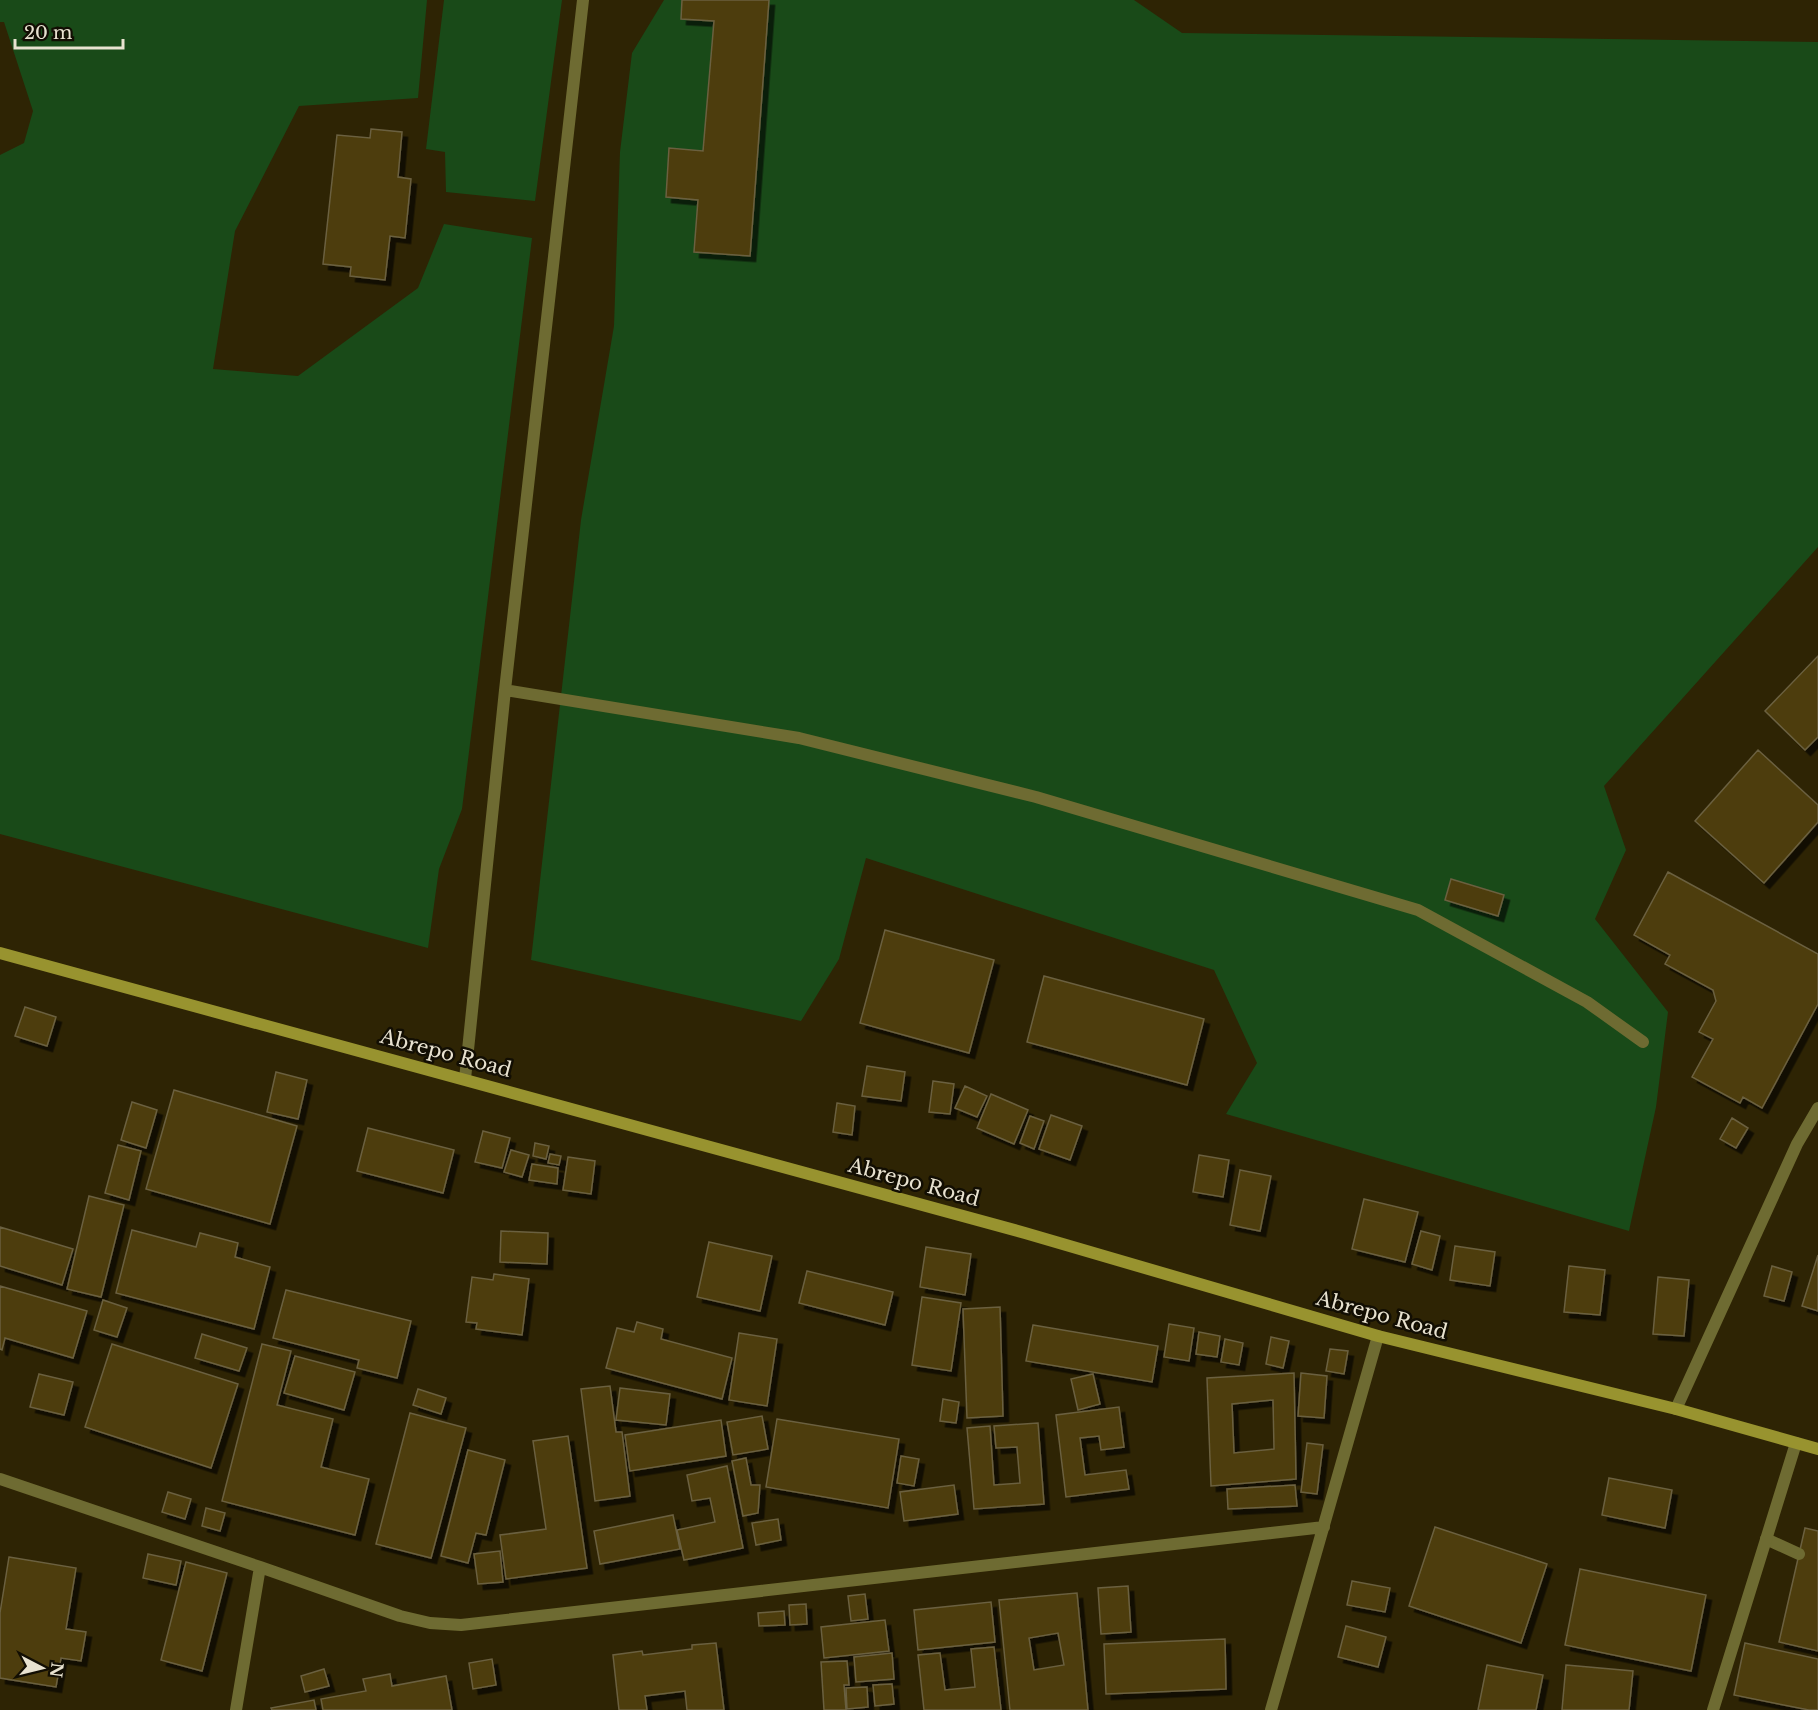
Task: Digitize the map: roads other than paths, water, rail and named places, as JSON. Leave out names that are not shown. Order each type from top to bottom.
[{"type":"main road","name":"Abrepo Road","points":[[0,953],[1024,1233],[1378,1336],[1676,1409],[1818,1449]]},
{"type":"street","points":[[465,1079],[505,690],[583,0]]},
{"type":"street","points":[[505,690],[798,738],[1036,797],[1418,910],[1587,1002],[1643,1042]]},
{"type":"street","points":[[1676,1409],[1797,1144],[1818,1108]]},
{"type":"street","points":[[1271,1710],[1378,1336]]},
{"type":"street","points":[[1713,1710],[1796,1443]]},
{"type":"street","points":[[0,1479],[400,1616],[430,1623],[461,1624],[1324,1527]]},
{"type":"street","points":[[1766,1539],[1799,1554]]},
{"type":"street","points":[[236,1710],[260,1567]]}]
